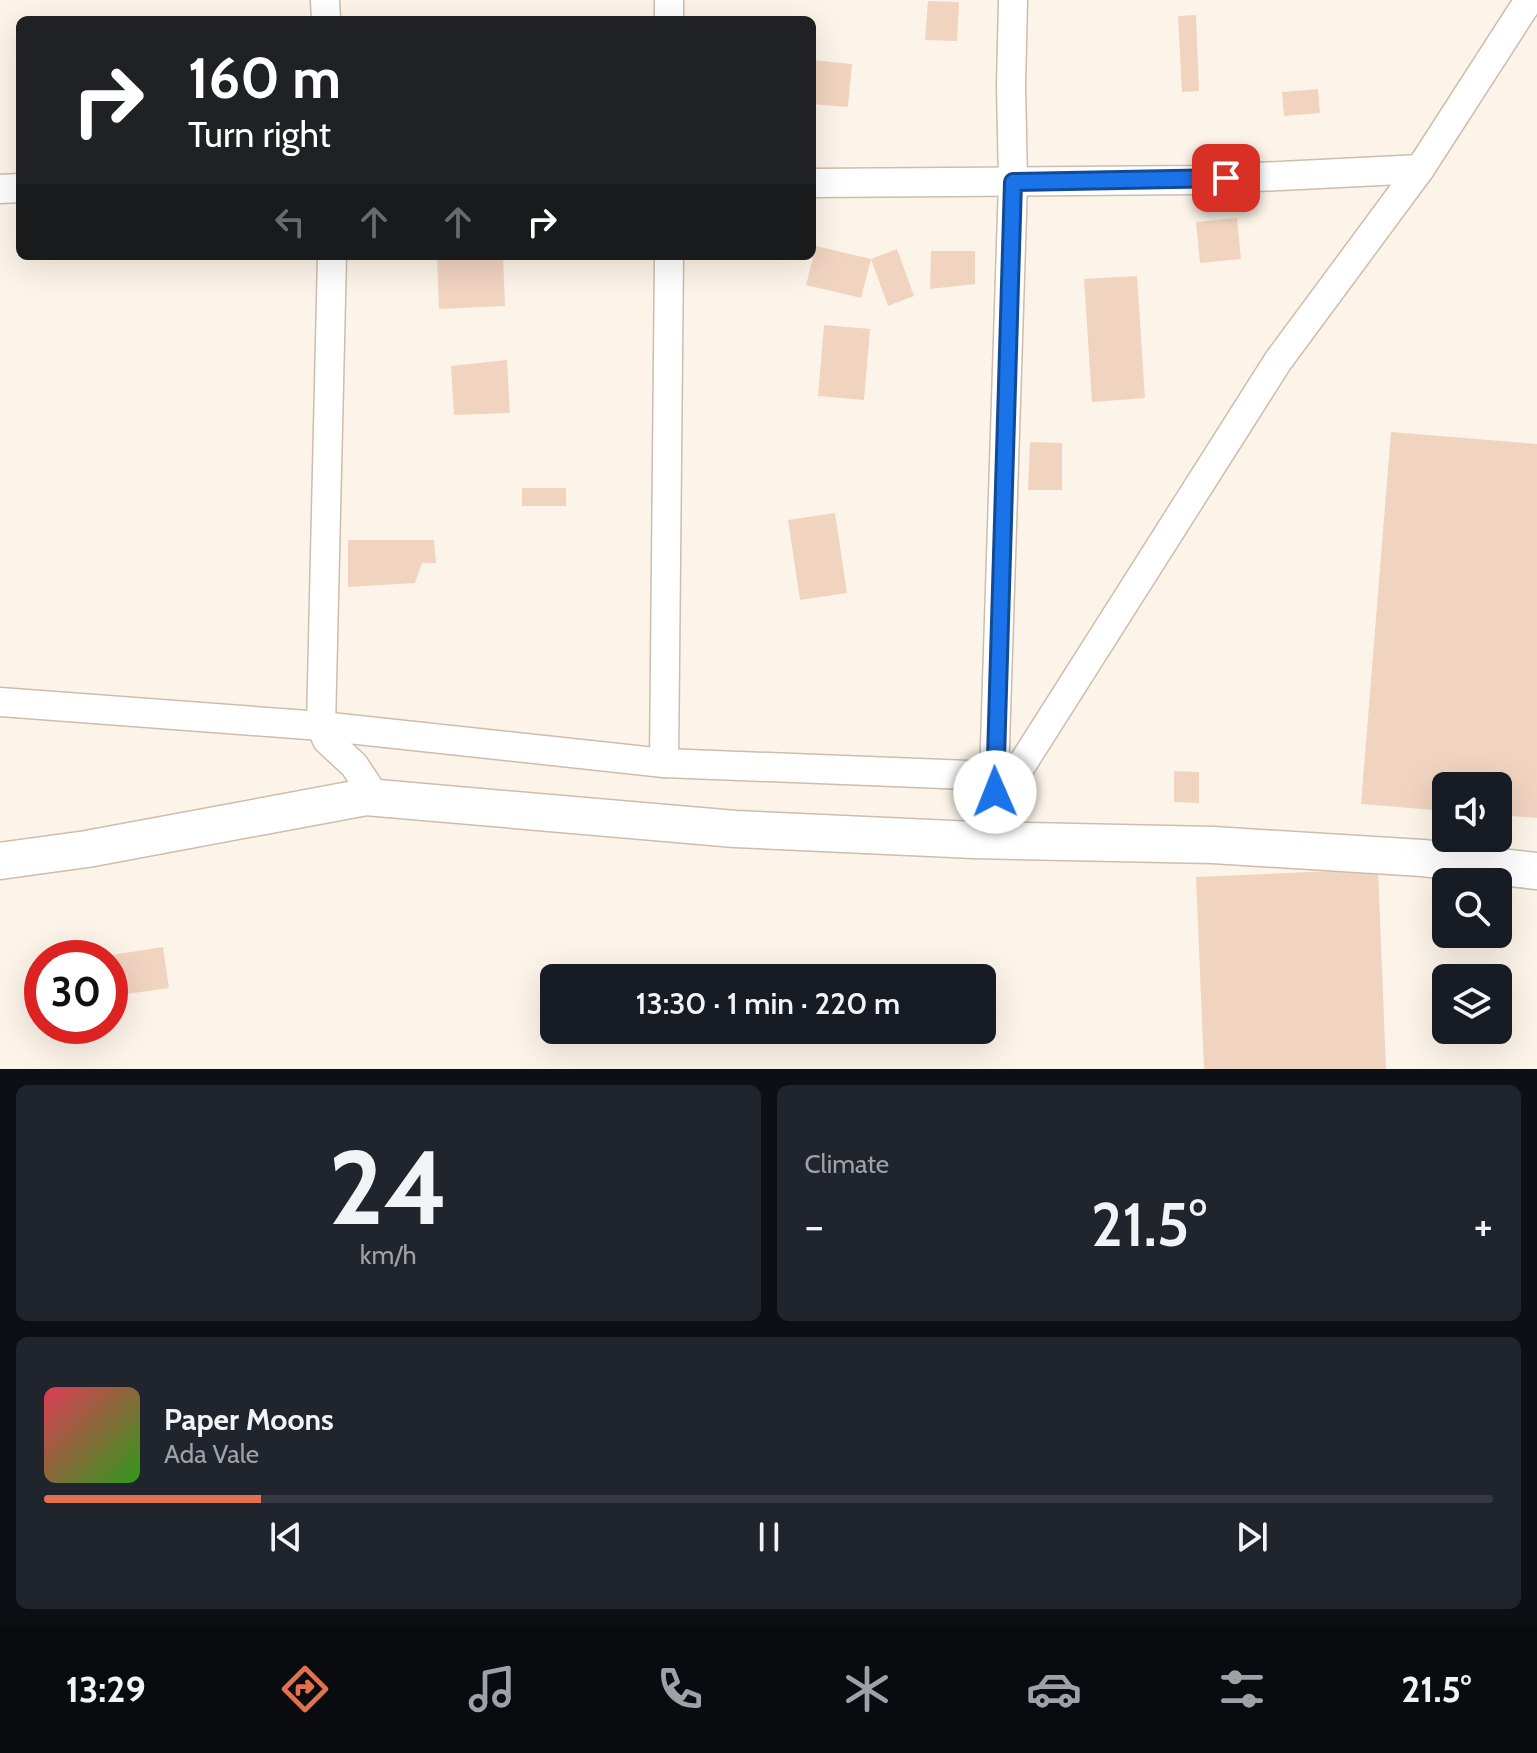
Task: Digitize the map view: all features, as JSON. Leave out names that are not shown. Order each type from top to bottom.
[{"type":"street","points":[[997,808],[994,776],[1013,182],[1013,0]]},
{"type":"street","points":[[974,840],[1278,361],[1420,169],[1529,0]]},
{"type":"street","points":[[816,183],[1197,180],[1420,169]]},
{"type":"street","points":[[332,260],[321,726],[327,740],[354,765],[376,798]]},
{"type":"street","points":[[664,763],[669,260]]},
{"type":"street","points":[[0,702],[321,726],[664,763],[994,776]]},
{"type":"street","points":[[0,861],[87,849],[333,802],[376,798],[735,829],[974,840],[1213,845],[1422,858],[1537,871]]},
{"type":"building","points":[[928,1],[959,2],[957,41],[925,40]]},
{"type":"building","points":[[1196,15],[1199,91],[1182,92],[1178,16]]},
{"type":"building","points":[[816,60],[852,64],[848,107],[816,104]]},
{"type":"building","points":[[1318,89],[1320,113],[1284,116],[1282,92]]},
{"type":"building","points":[[1237,218],[1241,259],[1200,263],[1196,222]]},
{"type":"building","points":[[816,246],[871,259],[861,298],[806,285],[812,260],[816,260]]},
{"type":"building","points":[[897,249],[914,296],[888,306],[871,259]]},
{"type":"building","points":[[931,251],[975,251],[975,284],[930,289]]},
{"type":"building","points":[[437,260],[503,260],[505,306],[439,309]]},
{"type":"building","points":[[1137,276],[1145,398],[1092,402],[1084,279]]},
{"type":"building","points":[[824,325],[870,329],[864,400],[818,396]]},
{"type":"building","points":[[507,360],[510,413],[454,415],[451,366]]},
{"type":"building","points":[[1391,432],[1537,444],[1537,818],[1512,816],[1512,772],[1432,772],[1432,810],[1361,804]]},
{"type":"building","points":[[1030,442],[1062,443],[1062,490],[1028,490]]},
{"type":"building","points":[[522,488],[566,488],[566,506],[522,506]]},
{"type":"building","points":[[835,513],[847,593],[800,600],[788,520]]},
{"type":"building","points":[[348,540],[434,540],[436,563],[422,563],[415,583],[348,587]]},
{"type":"building","points":[[1174,771],[1199,772],[1199,803],[1174,802]]},
{"type":"building","points":[[1378,869],[1386,1069],[1204,1069],[1196,877]]},
{"type":"building","points":[[163,947],[169,988],[128,994],[128,952]]},
{"type":"route","points":[[995,792],[1013,182],[1226,178]]}]
